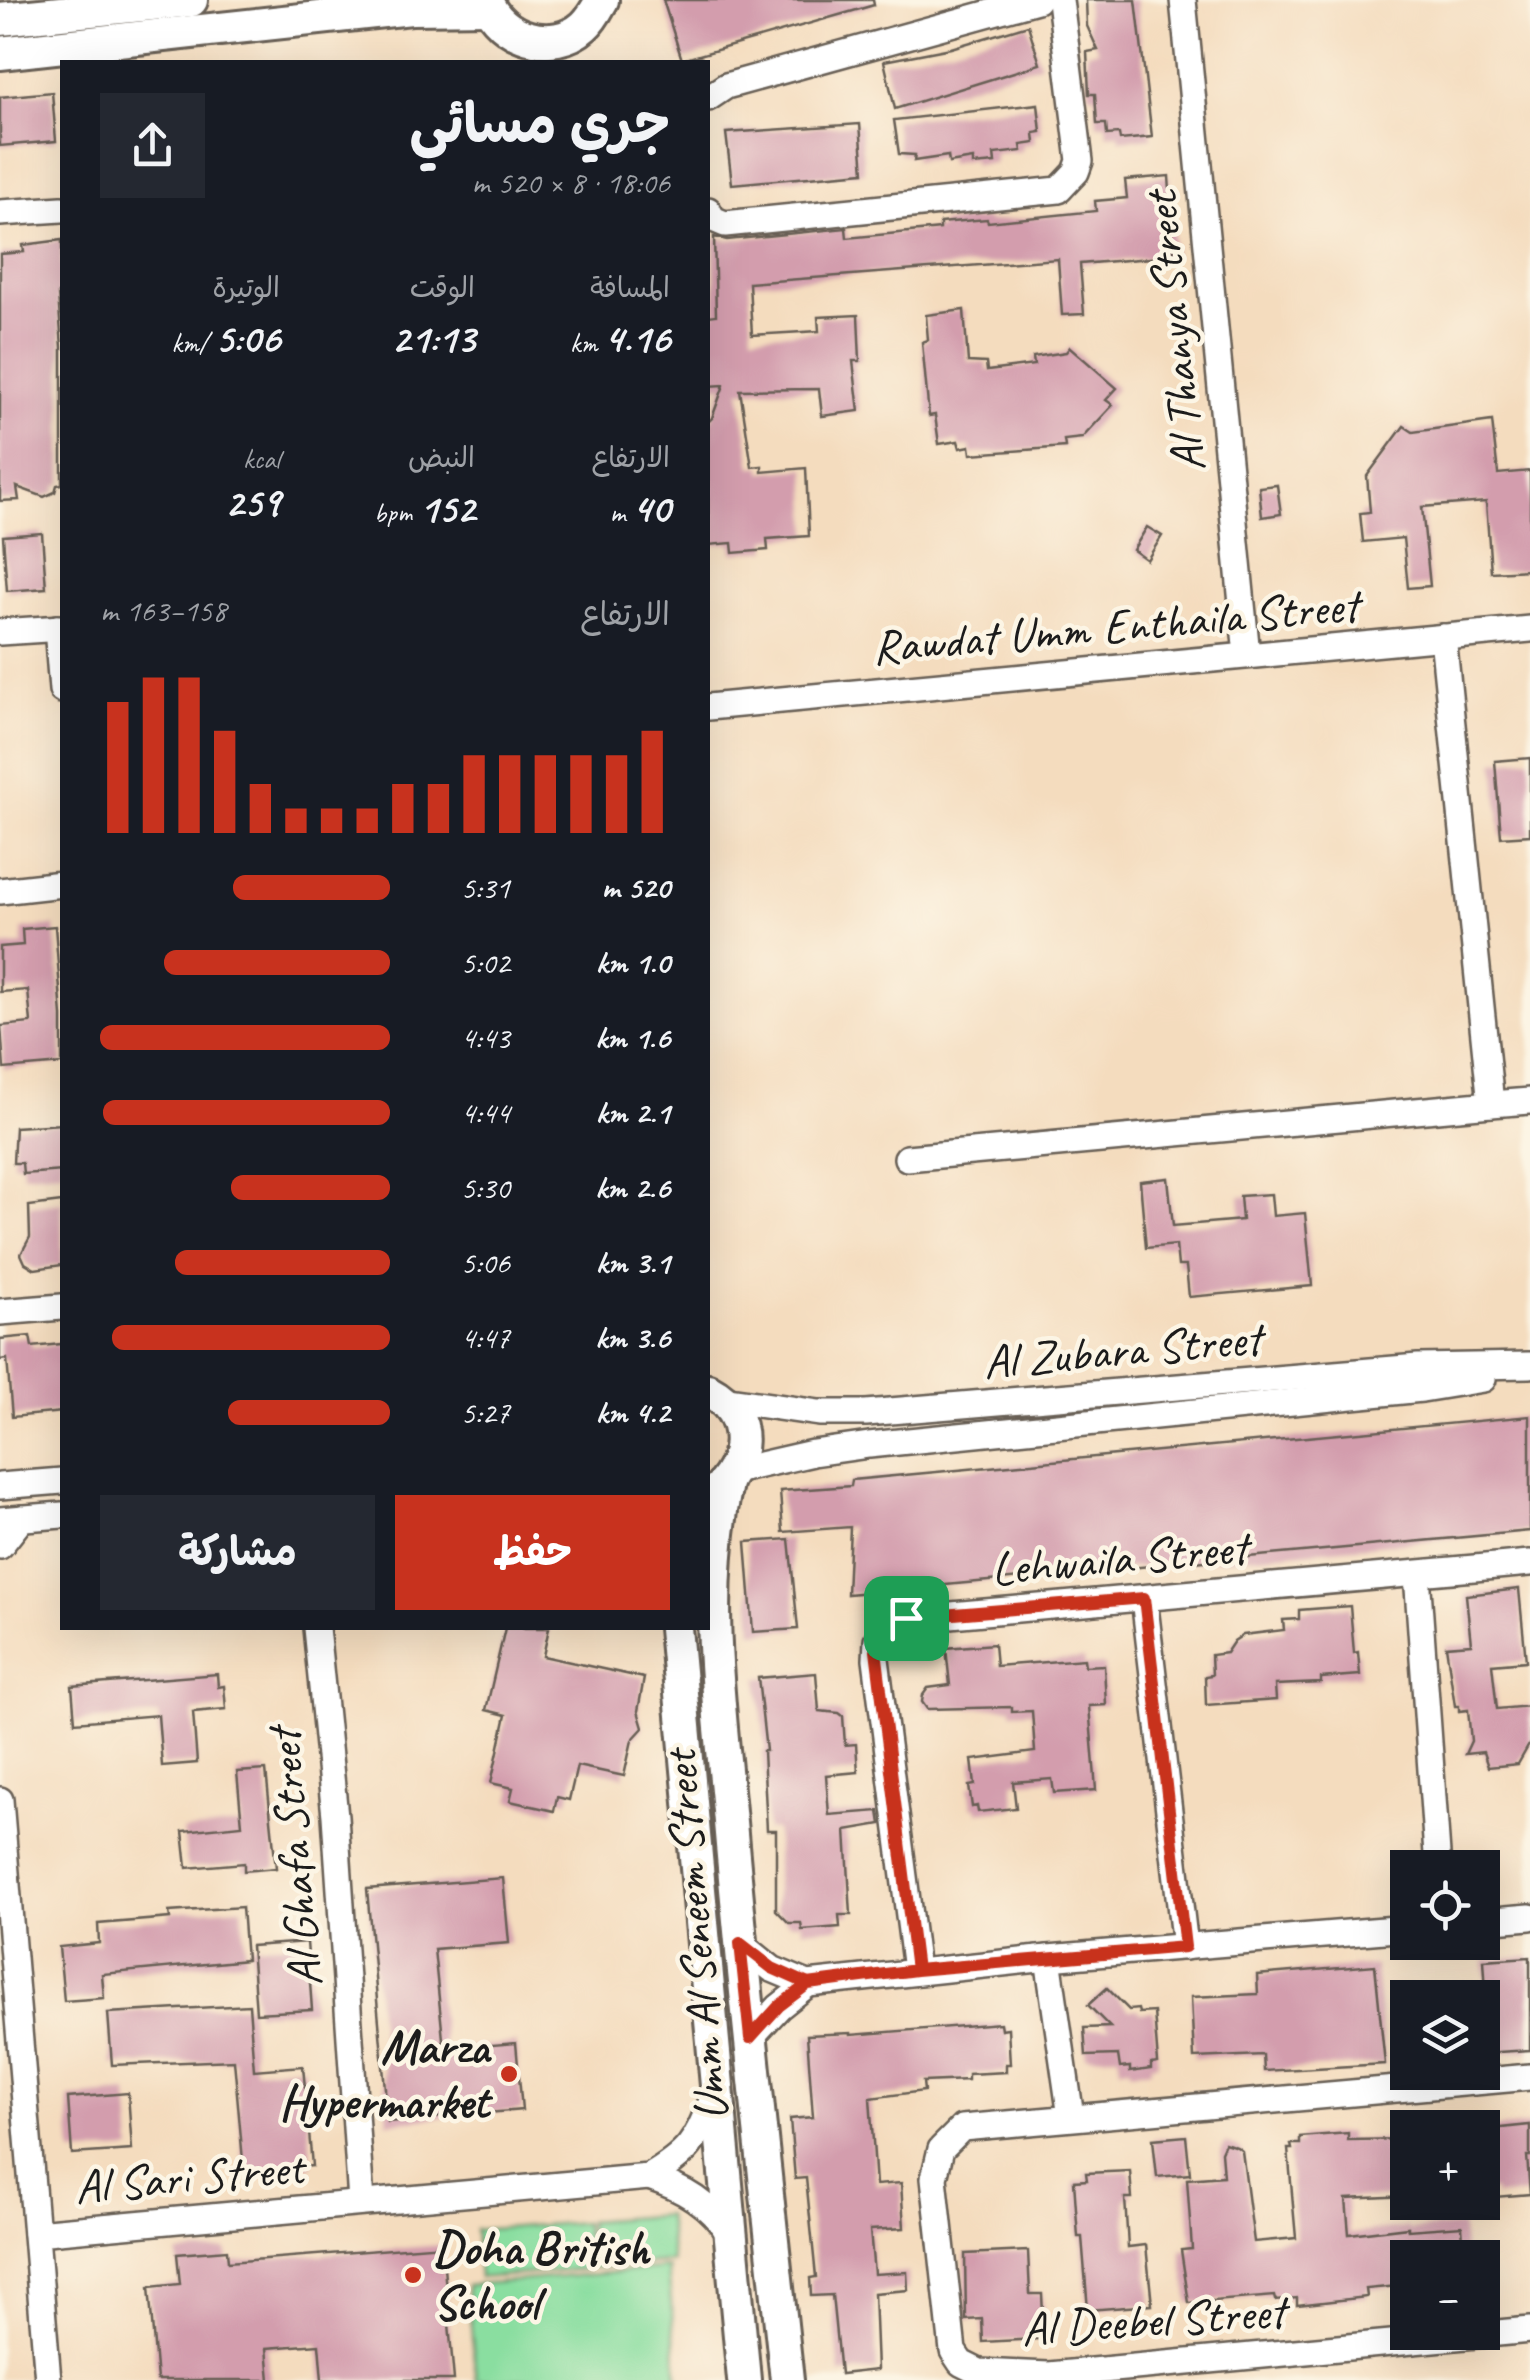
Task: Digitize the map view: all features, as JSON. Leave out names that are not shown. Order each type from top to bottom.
[{"type":"main road","points":[[0,19],[190,0]]},
{"type":"main road","points":[[576,60],[582,28],[602,0]]},
{"type":"main road","points":[[0,53],[411,8],[494,12],[525,37],[543,40],[562,38],[582,28]]},
{"type":"main road","points":[[494,12],[522,60]]},
{"type":"main road","name":"Umm Al Seneem Street","points":[[712,1390],[734,1415],[740,1433],[740,1453],[723,1484],[716,1530],[713,1627],[740,1943],[787,2380]]},
{"type":"main road","name":"Umm Al Seneem Street","points":[[675,1630],[744,2380]]},
{"type":"street","points":[[710,97],[726,86],[1038,0]]},
{"type":"street","points":[[710,214],[713,219],[732,224],[1059,190],[1076,172],[1080,161],[1060,0]]},
{"type":"street","name":"Al Thanya Street","points":[[1183,0],[1247,655]]},
{"type":"street","points":[[0,213],[60,208]]},
{"type":"street","points":[[0,632],[60,628]]},
{"type":"street","name":"Rawdat Umm Enthaila Street","points":[[710,707],[1530,630]]},
{"type":"street","points":[[1443,638],[1490,1104]]},
{"type":"street","points":[[0,890],[60,884]]},
{"type":"street","points":[[907,1158],[1530,1101]]},
{"type":"street","points":[[0,1312],[60,1307]]},
{"type":"street","name":"Al Zubara Street","points":[[712,1390],[818,1412],[866,1414],[1418,1367],[1530,1368]]},
{"type":"street","name":"Al Zubara Street","points":[[723,1484],[814,1454],[869,1445],[1422,1389],[1530,1368]]},
{"type":"street","points":[[0,1486],[60,1481]]},
{"type":"street","points":[[0,1546],[11,1519],[60,1515]]},
{"type":"street","name":"Lehwaila Street","points":[[916,1970],[876,1659],[879,1632],[886,1625],[906,1618],[1530,1563]]},
{"type":"street","points":[[1417,1574],[1437,1850]]},
{"type":"street","points":[[1144,1598],[1185,1947]]},
{"type":"street","name":"Al Ghafa Street","points":[[316,1630],[335,1816],[361,2202]]},
{"type":"street","points":[[0,1800],[12,2097],[36,2233],[48,2380]]},
{"type":"street","points":[[1500,1920],[1530,1917]]},
{"type":"street","points":[[750,2038],[779,2006],[808,1984],[916,1970],[1390,1930]]},
{"type":"street","points":[[740,1943],[772,1968],[808,1984]]},
{"type":"street","points":[[1048,1958],[1071,2117]]},
{"type":"street","name":"Al Deebel Street","points":[[1530,2077],[962,2128],[949,2138],[936,2162],[934,2178],[949,2338],[961,2363],[980,2372],[1049,2375],[1530,2330]]},
{"type":"street","points":[[649,2177],[681,2159],[691,2146],[716,2090]]},
{"type":"street","name":"Al Sari Street","points":[[36,2233],[649,2177],[698,2198],[718,2216],[730,2235]]},
{"type":"green space","points":[[667,2215],[672,2262],[592,2268],[588,2221]]},
{"type":"green space","points":[[584,2222],[588,2269],[479,2278],[475,2230]]},
{"type":"green space","points":[[668,2268],[678,2380],[476,2380],[467,2285]]},
{"type":"building","points":[[663,0],[873,0],[874,5],[682,60]]},
{"type":"building","points":[[1086,0],[1136,0],[1152,137],[1120,140],[1119,134],[1107,135],[1106,124],[1097,124],[1095,94],[1089,94],[1087,52],[1098,50],[1087,26]]},
{"type":"building","points":[[1028,25],[1040,64],[895,109],[884,61],[951,48]]},
{"type":"building","points":[[52,92],[56,141],[0,146],[0,97]]},
{"type":"building","points":[[1038,104],[1041,132],[1034,133],[1035,143],[1021,145],[1022,151],[994,154],[995,163],[973,165],[973,159],[949,163],[948,156],[914,161],[915,155],[899,154],[894,120]]},
{"type":"building","points":[[860,124],[864,172],[732,184],[726,133]]},
{"type":"building","points":[[1169,176],[1174,256],[1080,264],[1084,314],[1062,315],[1058,259],[749,283],[752,335],[819,331],[818,317],[858,315],[860,361],[853,361],[859,411],[822,416],[819,389],[740,390],[752,467],[762,466],[762,472],[806,468],[809,536],[767,539],[768,550],[733,553],[732,543],[710,545],[710,420],[724,385],[710,386],[710,316],[716,315],[714,237],[727,240],[846,228],[847,238],[940,229],[940,223],[1096,211],[1095,201],[1127,198],[1125,180]]},
{"type":"building","points":[[60,240],[60,484],[44,497],[17,487],[19,500],[0,501],[0,254],[24,252],[23,245]]},
{"type":"building","points":[[964,310],[968,362],[986,363],[987,371],[1034,365],[1033,357],[1066,352],[1070,347],[1117,388],[1106,400],[1113,405],[1082,438],[1064,440],[1065,447],[971,454],[970,446],[960,448],[958,441],[939,444],[935,415],[929,416],[922,342],[928,340],[926,315]]},
{"type":"building","points":[[1492,421],[1498,474],[1530,471],[1530,570],[1491,572],[1486,502],[1422,507],[1430,586],[1408,588],[1403,538],[1363,542],[1360,513],[1370,512],[1367,476],[1404,426],[1413,432]]},
{"type":"building","points":[[1277,485],[1281,514],[1262,517],[1259,487]]},
{"type":"building","points":[[1147,527],[1162,536],[1147,560],[1133,550]]},
{"type":"building","points":[[42,533],[46,588],[7,591],[3,536]]},
{"type":"building","points":[[1530,758],[1530,835],[1501,837],[1495,761]]},
{"type":"building","points":[[55,926],[60,1064],[4,1069],[1,1026],[31,1023],[28,990],[0,992],[0,947],[23,945],[22,929]]},
{"type":"building","points":[[60,1124],[60,1171],[23,1174],[22,1163],[13,1163],[15,1127]]},
{"type":"building","points":[[1168,1178],[1173,1226],[1242,1220],[1240,1196],[1271,1194],[1273,1216],[1305,1213],[1312,1286],[1189,1297],[1186,1266],[1178,1266],[1176,1245],[1146,1248],[1140,1181]]},
{"type":"building","points":[[60,1202],[60,1265],[35,1269],[25,1263],[21,1254],[30,1237],[29,1206]]},
{"type":"building","points":[[30,1336],[32,1347],[60,1344],[60,1412],[12,1417],[7,1359],[0,1360],[0,1339]]},
{"type":"building","points":[[1530,1416],[1530,1531],[847,1594],[850,1527],[783,1532],[780,1491],[851,1486],[852,1480]]},
{"type":"building","points":[[789,1539],[798,1629],[753,1632],[746,1542]]},
{"type":"building","points":[[1519,1589],[1526,1661],[1492,1664],[1497,1709],[1530,1706],[1530,1743],[1518,1764],[1488,1767],[1483,1752],[1465,1754],[1471,1741],[1468,1710],[1459,1711],[1459,1706],[1455,1706],[1446,1646],[1471,1644],[1466,1595]]},
{"type":"building","points":[[1350,1606],[1360,1675],[1321,1678],[1321,1683],[1275,1685],[1276,1700],[1206,1705],[1205,1676],[1212,1675],[1211,1655],[1226,1653],[1243,1635],[1284,1630],[1283,1620],[1299,1619],[1299,1610]]},
{"type":"building","points":[[505,1630],[549,1630],[543,1656],[644,1678],[638,1711],[643,1728],[632,1740],[624,1776],[577,1766],[569,1800],[557,1797],[554,1811],[510,1801],[513,1788],[491,1783],[506,1715],[486,1710]]},
{"type":"building","points":[[994,1644],[996,1666],[1084,1659],[1085,1666],[1104,1665],[1106,1705],[1089,1706],[1096,1790],[1054,1793],[1052,1779],[1013,1782],[1016,1808],[978,1812],[977,1806],[972,1807],[972,1760],[1035,1752],[1032,1711],[1012,1712],[1012,1707],[927,1709],[922,1702],[928,1688],[950,1685],[946,1648]]},
{"type":"building","points":[[816,1673],[819,1711],[843,1716],[845,1745],[856,1744],[858,1772],[826,1775],[829,1815],[879,1811],[881,1824],[846,1830],[851,1915],[839,1915],[840,1927],[802,1930],[801,1923],[789,1923],[776,1910],[776,1830],[767,1830],[766,1751],[758,1678]]},
{"type":"building","points":[[217,1674],[218,1687],[224,1686],[226,1709],[193,1712],[197,1763],[162,1766],[158,1715],[75,1722],[72,1686]]},
{"type":"building","points":[[266,1770],[276,1868],[244,1871],[244,1863],[187,1868],[183,1831],[242,1825],[237,1772]]},
{"type":"building","points":[[503,1878],[509,1943],[434,1949],[444,2049],[516,2043],[522,2110],[388,2122],[367,1889]]},
{"type":"building","points":[[242,1907],[246,1960],[102,1974],[104,1998],[64,2001],[59,1947],[99,1943],[98,1924],[170,1918],[169,1912]]},
{"type":"building","points":[[307,1942],[312,2010],[256,2013],[251,1946]]},
{"type":"building","points":[[1530,1957],[1530,2050],[1500,2052],[1500,1980],[1485,1980],[1484,1960]]},
{"type":"building","points":[[1375,1965],[1385,2064],[1264,2071],[1263,2055],[1194,2058],[1191,1997],[1258,1994],[1257,1975]]},
{"type":"building","points":[[1107,1988],[1129,2010],[1154,2012],[1158,2063],[1151,2064],[1151,2069],[1130,2072],[1130,2067],[1120,2068],[1118,2055],[1086,2056],[1084,2028],[1110,2027],[1088,2005]]},
{"type":"building","points":[[249,2005],[254,2070],[303,2066],[312,2166],[244,2172],[234,2060],[112,2065],[108,2013]]},
{"type":"building","points":[[1000,2023],[1001,2029],[1008,2028],[1010,2064],[1006,2064],[1006,2072],[968,2074],[968,2080],[923,2082],[924,2091],[870,2098],[876,2185],[901,2183],[904,2228],[870,2230],[874,2274],[907,2272],[908,2290],[874,2293],[877,2370],[840,2374],[832,2295],[811,2296],[810,2278],[816,2277],[806,2178],[795,2179],[790,2119],[813,2117],[807,2035]]},
{"type":"building","points":[[128,2093],[132,2150],[72,2154],[68,2098]]},
{"type":"building","points":[[1530,2125],[1530,2194],[1500,2197],[1500,2128]]},
{"type":"building","points":[[1348,2133],[1348,2140],[1390,2139],[1390,2197],[1346,2199],[1349,2234],[1462,2226],[1463,2240],[1390,2240],[1390,2287],[1366,2289],[1367,2297],[1297,2305],[1297,2298],[1276,2300],[1275,2296],[1189,2303],[1181,2250],[1192,2249],[1187,2179],[1223,2176],[1221,2152],[1225,2143],[1237,2147],[1242,2151],[1254,2242],[1296,2238],[1288,2149],[1292,2149],[1291,2144],[1300,2144],[1300,2137]]},
{"type":"building","points":[[1186,2136],[1190,2174],[1157,2177],[1153,2139]]},
{"type":"building","points":[[1130,2171],[1132,2198],[1125,2198],[1128,2247],[1146,2245],[1152,2305],[1088,2310],[1074,2181],[1087,2180],[1086,2173]]},
{"type":"building","points":[[442,2245],[454,2380],[322,2380],[319,2344],[267,2348],[270,2380],[157,2380],[149,2287],[180,2284],[177,2254],[227,2250],[228,2262]]},
{"type":"building","points":[[1028,2251],[1030,2294],[1042,2294],[1043,2315],[1037,2316],[1038,2339],[983,2342],[982,2319],[966,2320],[965,2254]]},
{"type":"place","name":"Marza Hypermarket","points":[[509,2074]]},
{"type":"place","name":"Doha British School","points":[[413,2275]]},
{"type":"route","points":[[906,1618],[879,1632],[876,1650],[916,1970],[808,1984],[779,2006],[750,2038],[740,1943],[772,1968],[808,1984],[916,1970],[1185,1947],[1144,1598],[906,1618]]}]
